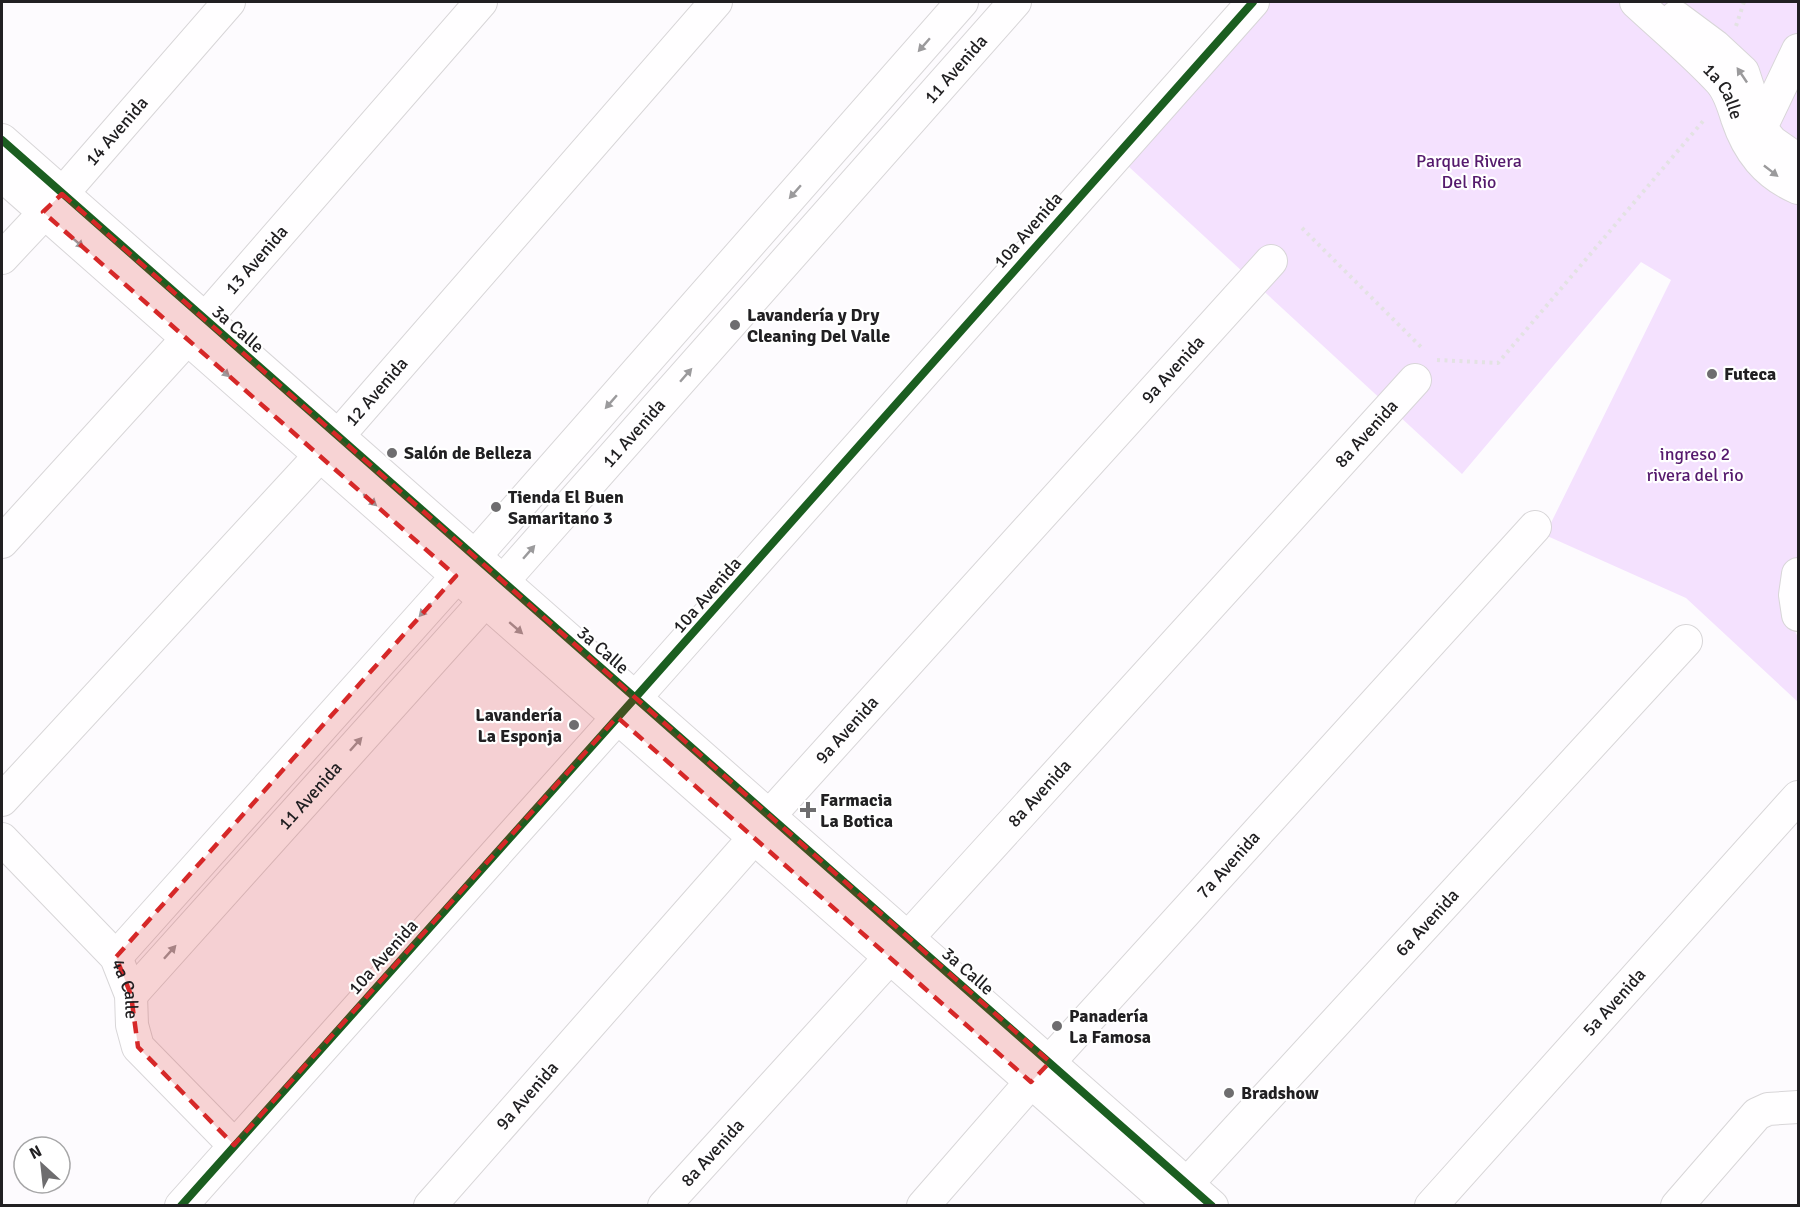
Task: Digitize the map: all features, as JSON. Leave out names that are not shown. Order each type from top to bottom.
[{"type":"street","name":"14 Avenida","points":[[2,258],[229,2]]},
{"type":"street","name":"13 Avenida","points":[[2,542],[195,328],[481,2]]},
{"type":"street","name":"12 Avenida","points":[[2,800],[328,445],[716,2]]},
{"type":"street","name":"11 Avenida","points":[[116,957],[465,566],[962,2]]},
{"type":"street","name":"11 Avenida","points":[[131,995],[494,591],[1015,2]]},
{"type":"street","name":"10a Avenida","points":[[181,1206],[1253,2]]},
{"type":"street","name":"1a Calle","points":[[1636,2],[1721,81],[1772,173],[1798,188]]},
{"type":"street","name":"1a Calle","points":[[1660,2],[1715,46],[1743,72],[1755,139]]},
{"type":"street","points":[[1755,139],[1798,50]]},
{"type":"street","name":"1a Calle","points":[[1755,139],[1772,142],[1798,160]]},
{"type":"street","name":"3a Calle","points":[[2,140],[53,203],[1040,1072],[1174,1200],[1212,1206]]},
{"type":"street","name":"3a Calle","points":[[2,175],[53,203]]},
{"type":"street","name":"9a Avenida","points":[[430,1206],[762,827],[1271,261]]},
{"type":"street","name":"8a Avenida","points":[[664,1206],[1425,364]]},
{"type":"street","name":"7a Avenida","points":[[923,1206],[1040,1072],[1535,526]]},
{"type":"street","points":[[1798,574],[1795,595],[1798,615]]},
{"type":"street","name":"6a Avenida","points":[[1174,1200],[1686,641]]},
{"type":"street","name":"5a Avenida","points":[[1431,1206],[1798,796]]},
{"type":"street","name":"4a Calle","points":[[2,839],[116,957],[131,995],[132,1024],[138,1047],[234,1146]]},
{"type":"street","points":[[1677,1206],[1757,1114],[1768,1109],[1798,1107]]},
{"type":"path","points":[[1302,228],[1425,364],[1498,363],[1728,93]]},
{"type":"highlighted area","points":[[62,194],[1050,1062],[1031,1082],[617,717],[234,1145],[138,1047],[131,995],[116,957],[456,576],[43,212]]},
{"type":"green space","name":"Parque Rivera Del Rio","points":[[1253,2],[1798,2],[1798,614],[1792,626],[1798,637],[1798,702],[1686,598],[1545,535],[1671,280],[1641,262],[1462,474],[1115,154]]},
{"type":"cycle path","points":[[181,1206],[1253,2]]},
{"type":"cycle path","points":[[2,140],[1212,1206]]},
{"type":"place","name":"Lavandería y Dry Cleaning Del Valle","points":[[735,325]]},
{"type":"place","name":"Futeca","points":[[1712,374]]},
{"type":"place","name":"Salón de Belleza","points":[[392,453]]},
{"type":"place","name":"Tienda El Buen Samaritano 3","points":[[496,507]]},
{"type":"place","name":"Lavandería La Esponja","points":[[574,725]]},
{"type":"place","name":"Farmacia La Botica","points":[[808,810]]},
{"type":"place","name":"Panadería La Famosa","points":[[1057,1026]]},
{"type":"place","name":"Bradshow","points":[[1229,1093]]},
{"type":"park label","name":"ingreso 2 rivera del rio","points":[[1695,464]]}]
